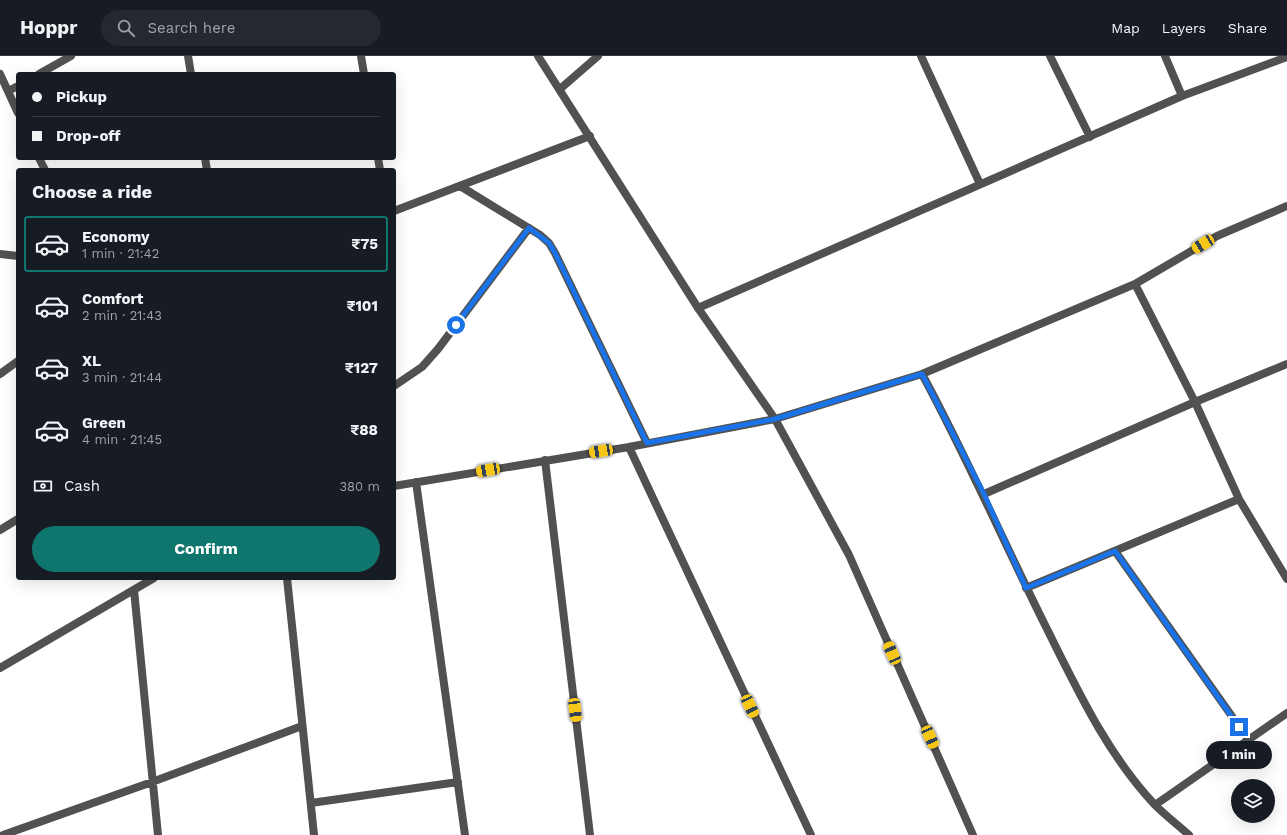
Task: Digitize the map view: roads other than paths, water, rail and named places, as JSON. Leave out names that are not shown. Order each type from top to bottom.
[{"type":"street","points":[[43,72],[71,56]]},
{"type":"street","points":[[188,56],[191,72]]},
{"type":"street","points":[[361,56],[364,72]]},
{"type":"street","points":[[538,56],[698,308],[775,419],[849,555],[973,835]]},
{"type":"street","points":[[560,89],[598,56]]},
{"type":"street","points":[[921,56],[980,184]]},
{"type":"street","points":[[1050,56],[1090,137]]},
{"type":"street","points":[[1165,56],[1182,96]]},
{"type":"street","points":[[698,308],[1182,96],[1287,57]]},
{"type":"street","points":[[0,74],[16,109]]},
{"type":"street","points":[[8,92],[16,87]]},
{"type":"street","points":[[396,210],[590,136]]},
{"type":"street","points":[[460,186],[529,228],[549,243],[647,443]]},
{"type":"street","points":[[396,486],[629,447],[775,419],[922,374],[1135,284],[1217,236],[1287,206]]},
{"type":"street","points":[[396,385],[422,367],[438,349],[529,228]]},
{"type":"street","points":[[0,254],[16,256]]},
{"type":"street","points":[[1135,284],[1195,402],[1239,499],[1287,579]]},
{"type":"street","points":[[0,374],[16,362]]},
{"type":"street","points":[[984,494],[1195,402],[1287,364]]},
{"type":"street","points":[[922,374],[984,494],[1026,588],[1089,713],[1122,765],[1155,805],[1189,835]]},
{"type":"street","points":[[629,447],[811,835]]},
{"type":"street","points":[[545,460],[590,835]]},
{"type":"street","points":[[416,482],[465,835]]},
{"type":"street","points":[[1026,588],[1239,499]]},
{"type":"street","points":[[0,530],[16,519]]},
{"type":"street","points":[[1115,551],[1248,739]]},
{"type":"street","points":[[0,668],[151,580]]},
{"type":"street","points":[[287,580],[314,835]]},
{"type":"street","points":[[134,590],[158,835]]},
{"type":"street","points":[[1155,805],[1287,713]]},
{"type":"street","points":[[3,835],[152,782],[302,726]]},
{"type":"street","points":[[310,802],[458,782]]}]
